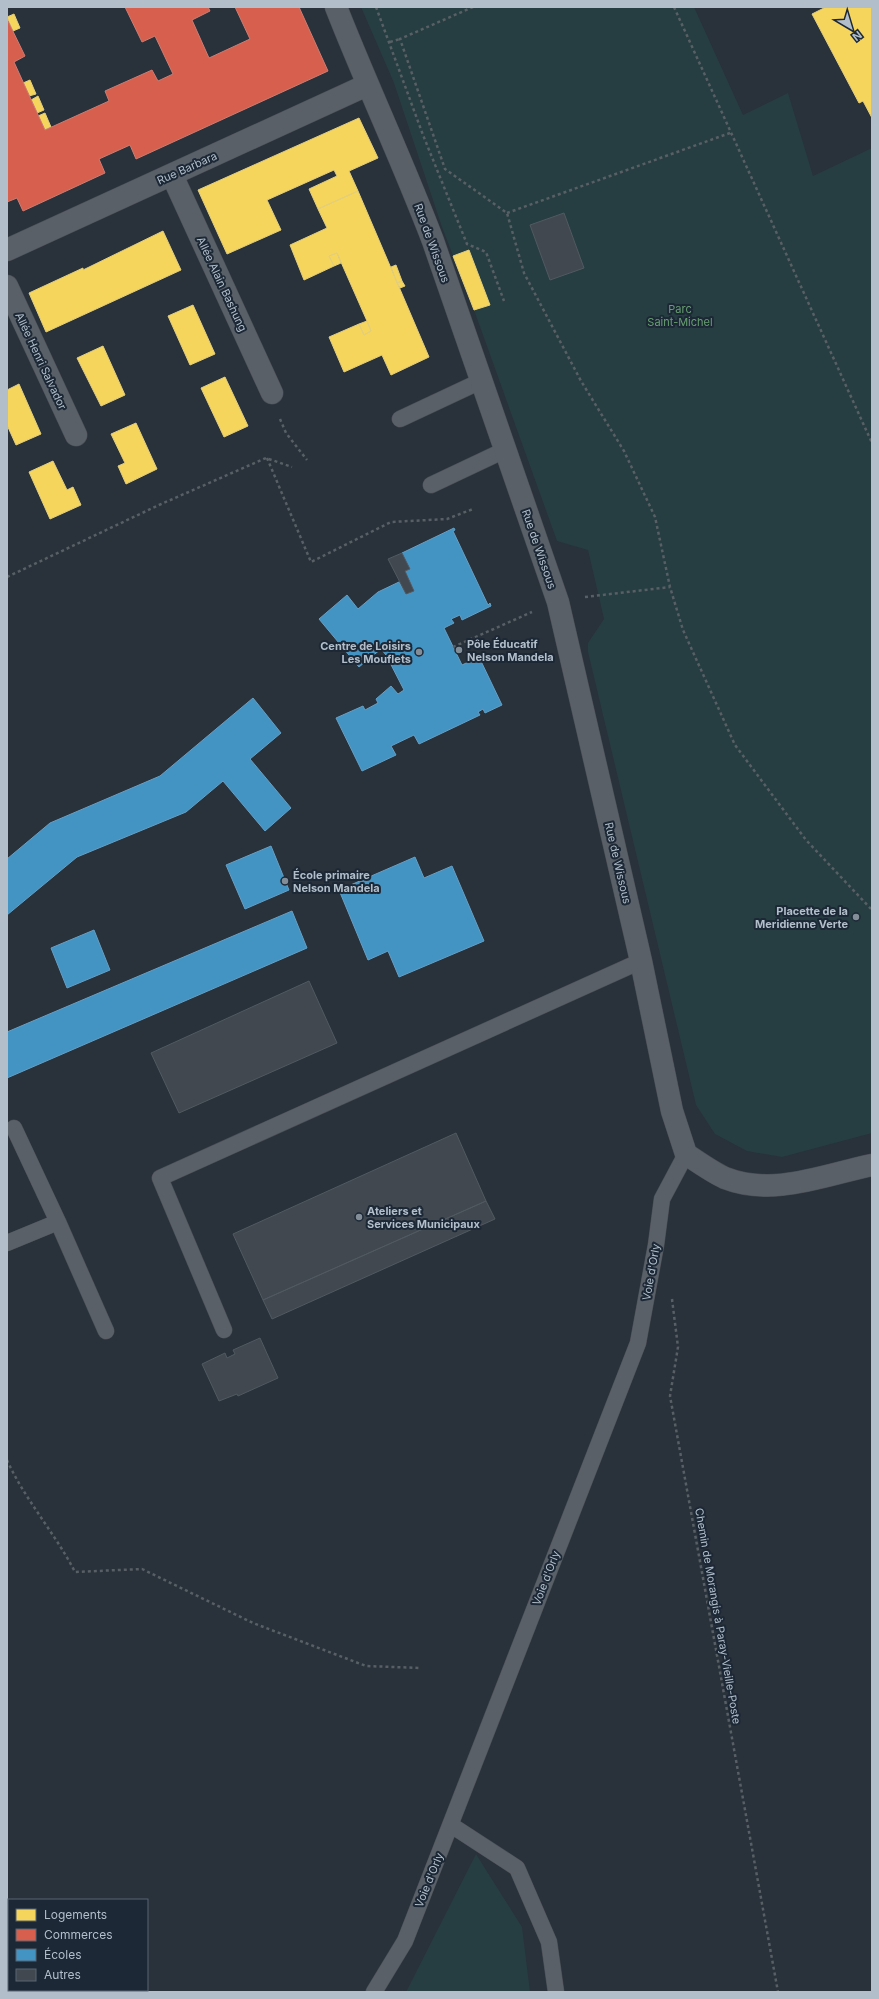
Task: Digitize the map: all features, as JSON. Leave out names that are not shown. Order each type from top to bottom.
[{"type":"street","name":"Rue de Wissous","points":[[336,7],[367,85],[412,188],[433,241],[558,602],[641,961],[672,1112],[686,1154]]},
{"type":"street","name":"Rue Barbara","points":[[7,250],[367,85]]},
{"type":"street","name":"Allée Alain Bashung","points":[[172,175],[272,393]]},
{"type":"street","name":"Allée Henri Salvador","points":[[7,286],[76,435]]},
{"type":"street","points":[[686,1154],[725,1178],[756,1186],[795,1184],[831,1173],[872,1165]]},
{"type":"lane","points":[[400,419],[481,382]]},
{"type":"lane","points":[[431,485],[505,450]]},
{"type":"lane","points":[[224,1330],[160,1178],[641,961]]},
{"type":"lane","points":[[14,1128],[58,1222],[106,1331]]},
{"type":"lane","name":"Voie d'Orly","points":[[374,1992],[405,1941],[638,1343],[656,1245],[662,1199],[686,1154]]},
{"type":"lane","points":[[7,1243],[58,1222]]},
{"type":"lane","points":[[451,1825],[517,1868],[549,1942],[556,1992]]},
{"type":"path","points":[[376,7],[423,135],[467,244],[486,252],[504,301]]},
{"type":"path","points":[[390,42],[473,7]]},
{"type":"path","points":[[674,7],[872,443]]},
{"type":"path","points":[[400,39],[446,169],[507,213],[524,272],[581,381],[624,451],[655,517],[670,587],[683,630],[735,745],[806,840],[872,910]]},
{"type":"path","points":[[507,213],[730,133]]},
{"type":"path","points":[[272,393],[278,414],[286,433],[307,460]]},
{"type":"path","points":[[266,458],[311,562],[391,522],[447,519],[473,509]]},
{"type":"path","points":[[7,576],[159,505],[266,458],[292,467]]},
{"type":"path","points":[[453,647],[558,602],[598,595],[670,587]]},
{"type":"path","name":"Chemin de Morangis à Paray-Vieille-Poste","points":[[672,1296],[678,1347],[670,1396],[778,1992]]},
{"type":"path","points":[[7,1460],[20,1486],[64,1550],[75,1572],[142,1569],[253,1623],[366,1666],[420,1668]]},
{"type":"green space","name":"Parc Saint-Michel","points":[[361,7],[694,7],[743,115],[788,93],[813,176],[872,148],[872,1133],[782,1157],[747,1151],[715,1134],[696,1105],[588,652],[588,643],[604,619],[588,550],[557,541],[474,310],[442,227],[394,83]]},
{"type":"green space","points":[[476,1854],[522,1927],[530,1992],[406,1992]]},
{"type":"building: Logements","points":[[826,7],[871,7],[872,118],[863,101],[859,103],[812,14]]},
{"type":"building: Logements","points":[[14,14],[20,28],[13,31],[7,17]]},
{"type":"building: Logements","points":[[30,80],[36,94],[29,96],[23,83]]},
{"type":"building: Logements","points":[[38,96],[44,110],[37,113],[31,100]]},
{"type":"building: Logements","points":[[45,113],[51,127],[44,130],[38,116]]},
{"type":"building: Logements","points":[[359,118],[378,158],[349,171],[358,191],[318,209],[309,189],[337,176],[334,170],[267,200],[281,230],[227,254],[198,190]]},
{"type":"building: Logements","points":[[358,191],[429,357],[391,375],[382,355],[344,372],[329,337],[359,324],[364,335],[371,331],[367,321],[337,253],[329,256],[334,266],[304,280],[290,245],[327,228],[318,209]]},
{"type":"building: Logements","points":[[163,231],[181,270],[46,332],[29,293],[83,268],[83,270]]},
{"type":"building: Logements","points":[[469,250],[490,305],[474,310],[453,256]]},
{"type":"building: Logements","points":[[337,253],[341,263],[334,266],[329,256]]},
{"type":"building: Logements","points":[[396,265],[402,281],[397,283],[391,267]]},
{"type":"building: Logements","points":[[402,281],[405,286],[400,288],[397,283]]},
{"type":"building: Logements","points":[[193,305],[215,354],[190,365],[168,316]]},
{"type":"building: Logements","points":[[367,321],[371,331],[364,335],[359,324]]},
{"type":"building: Logements","points":[[103,346],[125,395],[101,406],[77,358]]},
{"type":"building: Logements","points":[[225,377],[248,426],[224,437],[201,388]]},
{"type":"building: Logements","points":[[19,384],[41,434],[16,445],[7,425],[7,390]]},
{"type":"building: Logements","points":[[136,423],[157,469],[126,484],[118,466],[125,463],[111,434]]},
{"type":"building: Logements","points":[[53,461],[67,490],[73,487],[81,505],[50,519],[29,472]]},
{"type":"building: Commerces","points":[[125,7],[208,7],[210,11],[192,20],[209,58],[250,39],[235,7],[299,7],[328,71],[136,159],[130,145],[99,159],[105,173],[23,211],[17,198],[7,202],[7,19],[25,56],[14,62],[45,130],[109,101],[105,91],[152,70],[158,81],[173,74],[155,36],[142,42]]},
{"type":"building: Écoles","name":"Centre de Loisirs Les Mouflets","points":[[454,528],[455,530],[453,531],[488,605],[490,603],[491,606],[462,620],[460,615],[451,619],[454,623],[444,628],[462,665],[479,657],[502,705],[485,713],[483,709],[478,712],[480,715],[419,744],[414,735],[391,746],[396,755],[362,771],[336,718],[363,706],[365,710],[378,703],[376,699],[391,686],[398,694],[404,690],[386,655],[381,649],[359,667],[319,619],[347,595],[358,609],[378,592],[399,582],[406,594],[414,591],[405,571],[410,569],[402,553]]},
{"type":"building: Écoles","points":[[253,698],[281,733],[250,759],[291,808],[265,831],[223,781],[186,812],[77,857],[7,915],[7,859],[50,823],[160,776]]},
{"type":"building: Écoles","points":[[271,846],[289,890],[245,909],[226,865]]},
{"type":"building: Écoles","points":[[415,857],[424,878],[452,866],[484,941],[399,977],[388,951],[368,960],[339,890]]},
{"type":"building: Écoles","points":[[292,911],[307,948],[7,1078],[7,1032]]},
{"type":"building: Écoles","points":[[94,930],[110,970],[67,988],[51,948]]},
{"type":"building: Autres","points":[[564,213],[584,268],[550,280],[530,225]]},
{"type":"building: Autres","points":[[402,553],[410,569],[405,571],[414,591],[406,594],[388,559]]},
{"type":"building: Autres","points":[[309,981],[337,1043],[179,1113],[151,1053]]},
{"type":"building: Autres","name":"Ateliers et Services Municipaux","points":[[456,1133],[486,1201],[263,1300],[233,1234]]},
{"type":"building: Autres","points":[[486,1201],[495,1219],[272,1319],[263,1300]]},
{"type":"building: Autres","points":[[260,1338],[278,1378],[238,1396],[237,1394],[219,1401],[202,1364],[225,1353],[227,1358],[235,1354],[233,1350]]},
{"type":"place","name":"Pôle Éducatif Nelson Mandela","points":[[459,650]]},
{"type":"place","name":"Centre de Loisirs Les Mouflets","points":[[419,652]]},
{"type":"place","name":"École primaire Nelson Mandela","points":[[285,881]]},
{"type":"place","name":"Placette de la Meridienne Verte","points":[[856,917]]},
{"type":"place","name":"Ateliers et Services Municipaux","points":[[359,1217]]}]
